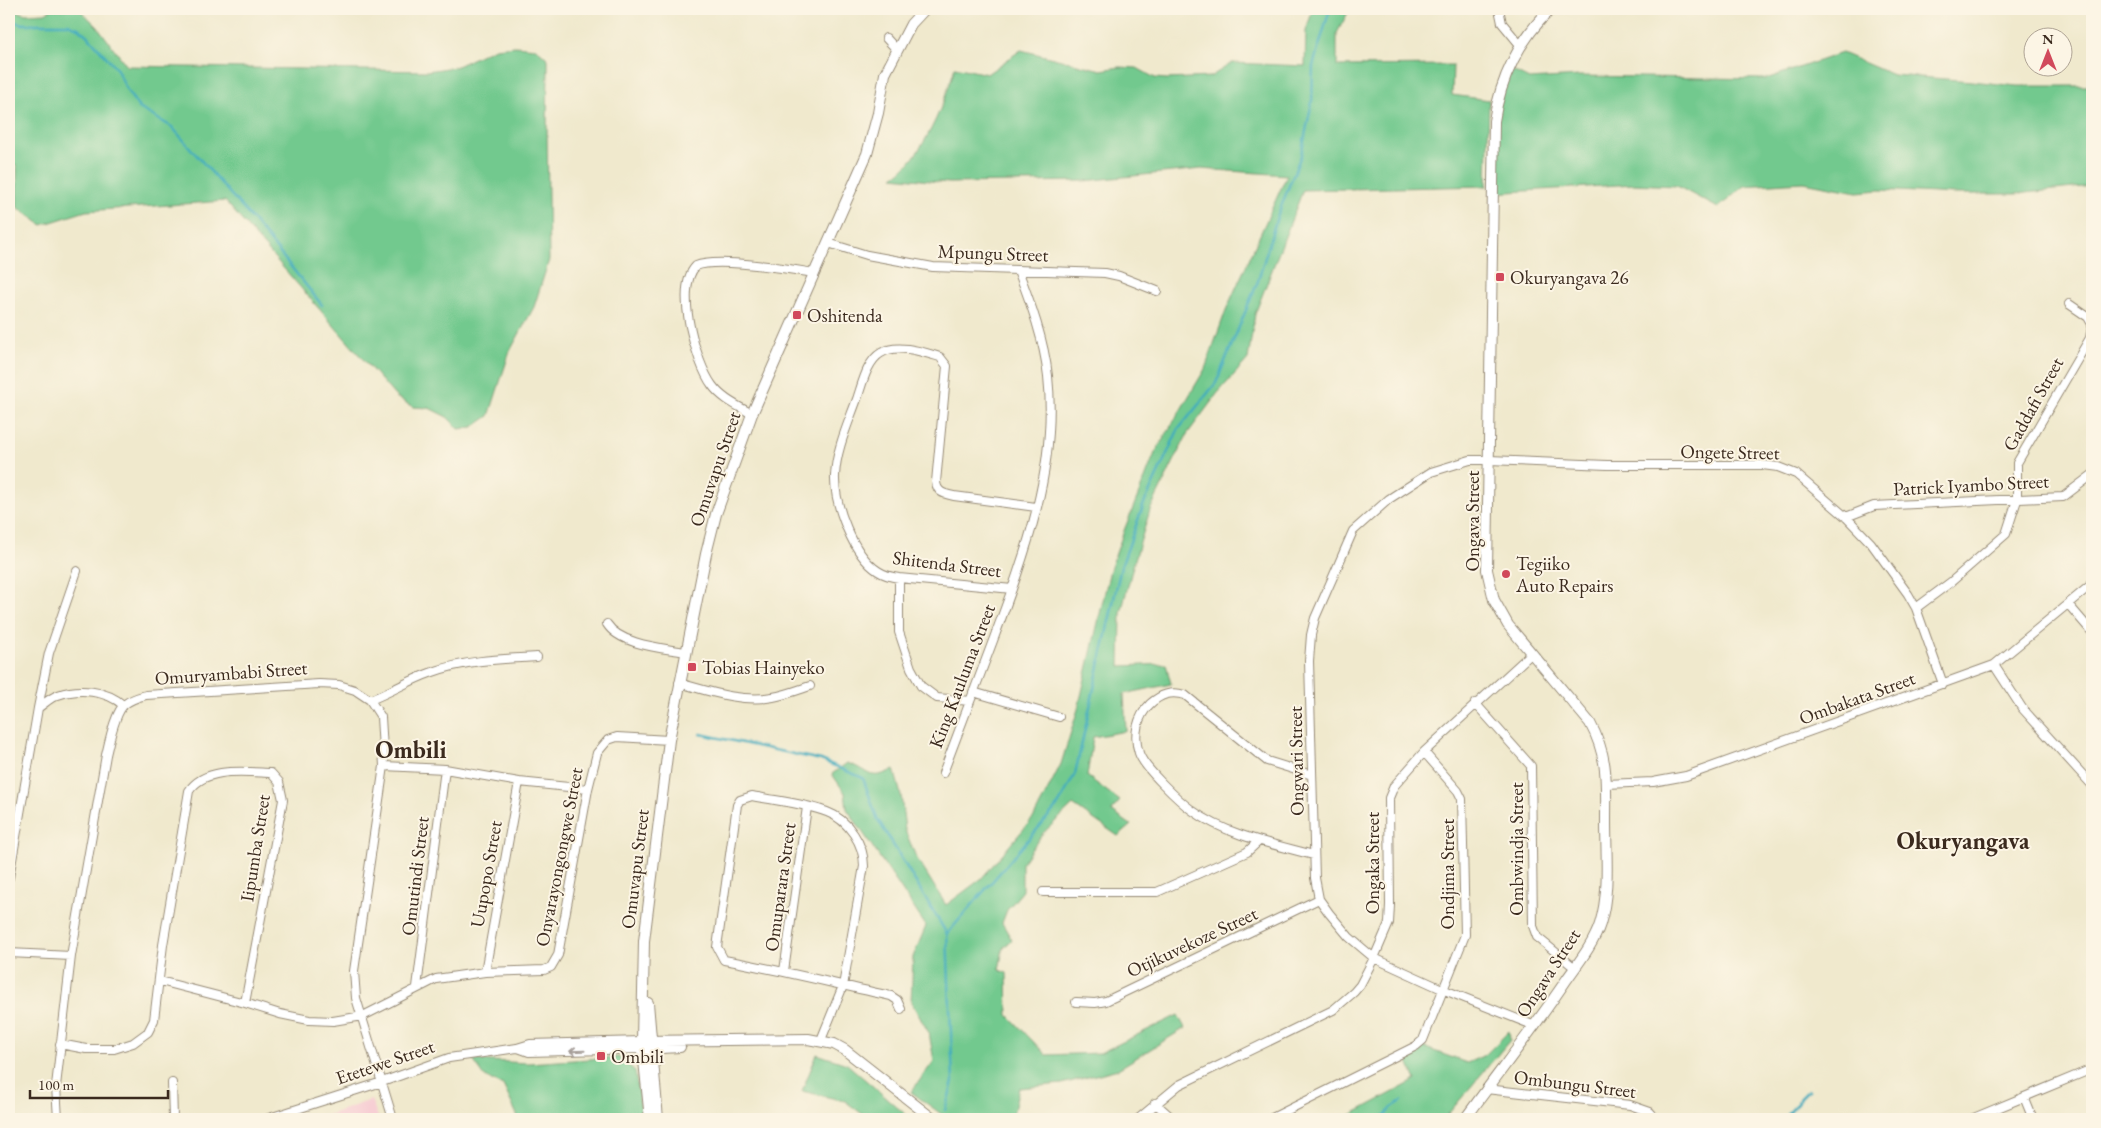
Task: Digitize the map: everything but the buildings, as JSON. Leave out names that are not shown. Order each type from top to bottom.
[{"type":"street","name":"Omuvapu Street","points":[[650,1119],[647,984],[644,973],[644,941],[669,740],[706,554],[716,514],[752,414],[867,154],[878,113],[885,74],[911,24],[925,9]]},
{"type":"street","points":[[1499,9],[1502,23],[1521,46]]},
{"type":"street","name":"Ongava Street","points":[[1465,1119],[1535,1026],[1588,949],[1600,924],[1605,896],[1606,784],[1605,759],[1600,741],[1590,723],[1508,625],[1494,600],[1487,570],[1494,122],[1505,78],[1521,46],[1551,9]]},
{"type":"street","points":[[886,38],[897,50]]},
{"type":"street","name":"Mpungu Street","points":[[828,243],[900,263],[932,267],[1105,273],[1132,280],[1157,291]]},
{"type":"street","points":[[752,414],[729,402],[712,385],[696,352],[689,325],[687,298],[689,276],[696,266],[713,262],[781,267],[814,273]]},
{"type":"street","name":"King Kauluma Street","points":[[942,773],[1033,529],[1046,461],[1049,429],[1048,377],[1044,352],[1031,304],[1018,270]]},
{"type":"street","name":"Gaddafi Street","points":[[1916,608],[1952,582],[2006,534],[2017,500],[2017,463],[2090,338],[2092,325],[2088,317],[2069,304]]},
{"type":"street","name":"Shitenda Street","points":[[1012,589],[899,578],[878,571],[870,564],[857,546],[846,527],[836,491],[835,475],[842,444],[863,380],[872,361],[880,353],[890,349],[910,350],[940,357],[947,366],[936,482],[937,488],[942,493],[1036,507]]},
{"type":"street","name":"Ongwari Street","points":[[1489,460],[1470,460],[1432,472],[1390,500],[1354,531],[1335,568],[1314,618],[1311,635],[1315,878],[1319,899],[1348,937],[1374,958],[1442,990],[1535,1026]]},
{"type":"street","name":"Ongete Street","points":[[1489,460],[1607,466],[1778,466],[1796,474],[1846,517],[1886,562],[1916,608],[1943,684]]},
{"type":"street","name":"Patrick Iyambo Street","points":[[1846,517],[1874,506],[2063,497],[2092,475]]},
{"type":"street","points":[[9,878],[49,653],[77,571]]},
{"type":"street","points":[[899,578],[898,632],[911,668],[921,686],[937,698],[970,701]]},
{"type":"street","name":"Ombakata Street","points":[[1606,784],[1652,782],[1686,776],[1994,665],[2092,584]]},
{"type":"street","points":[[2068,604],[2092,632]]},
{"type":"street","points":[[608,624],[612,631],[620,636],[640,643],[686,652]]},
{"type":"street","name":"Ongaka Street","points":[[1138,1119],[1179,1085],[1333,1010],[1354,992],[1374,958],[1389,923],[1389,798],[1394,786],[1424,752],[1475,703],[1532,653]]},
{"type":"street","points":[[392,1119],[363,1016],[356,998],[354,971],[384,766],[381,717],[370,700],[429,673],[466,662],[537,657]]},
{"type":"street","points":[[1994,665],[2022,708],[2092,785]]},
{"type":"street","points":[[679,683],[727,695],[750,698],[771,698],[810,686]]},
{"type":"street","name":"Omuryambabi Street","points":[[123,705],[134,698],[146,695],[319,684],[347,687],[370,700]]},
{"type":"street","points":[[38,708],[56,695],[91,692],[111,696],[123,705],[115,723],[106,755],[71,956],[56,1086],[58,1119]]},
{"type":"street","points":[[973,692],[1059,717]]},
{"type":"street","points":[[1312,775],[1267,761],[1185,695],[1167,694],[1160,696],[1140,716],[1137,726],[1138,753],[1170,790],[1194,812],[1222,827],[1259,841],[1314,855]]},
{"type":"street","name":"Ombwindja Street","points":[[1475,703],[1531,766],[1533,926],[1537,937],[1575,968]]},
{"type":"street","name":"Onyarayongongwe Street","points":[[246,1003],[280,1014],[309,1020],[333,1021],[363,1016],[436,979],[485,972],[544,970],[551,967],[558,955],[588,790],[597,753],[608,740],[626,737],[669,740]]},
{"type":"street","name":"Ondjima Street","points":[[1270,1119],[1416,1046],[1423,1040],[1465,935],[1463,808],[1458,791],[1424,752]]},
{"type":"street","points":[[384,766],[445,769],[519,782],[588,790]]},
{"type":"street","name":"Omutindi Street","points":[[417,988],[445,769]]},
{"type":"street","name":"Iipumba Street","points":[[60,1044],[86,1048],[114,1049],[125,1047],[141,1039],[148,1032],[154,1020],[165,928],[189,791],[193,785],[204,778],[214,775],[239,772],[271,773],[279,782],[283,800],[246,1003]]},
{"type":"street","name":"Uupopo Street","points":[[485,972],[519,782]]},
{"type":"street","points":[[822,1040],[843,986],[864,866],[864,853],[856,836],[842,822],[829,813],[752,796],[740,800],[737,805],[717,947],[724,960],[784,971],[843,986],[891,996],[897,1000],[901,1009]]},
{"type":"street","name":"Omuparara Street","points":[[784,971],[807,807]]},
{"type":"street","points":[[1043,892],[1157,892],[1246,852],[1259,841]]},
{"type":"street","name":"Otjikuvekoze Street","points":[[1076,1002],[1095,1003],[1106,1000],[1319,899]]},
{"type":"street","points":[[9,953],[71,956]]},
{"type":"street","points":[[160,981],[246,1003]]},
{"type":"street","name":"Etetewe Street","points":[[266,1119],[382,1082],[449,1058],[518,1048],[529,1052],[647,1045],[710,1046],[725,1041],[793,1039],[822,1040],[845,1050],[933,1119]]},
{"type":"street","name":"Omuvapu Street","points":[[647,1045],[658,1119]]},
{"type":"street","points":[[1971,1119],[2092,1068]]},
{"type":"street","points":[[172,1083],[173,1119]]},
{"type":"street","name":"Ombungu Street","points":[[1486,1089],[1630,1104],[1650,1112],[1656,1119]]},
{"type":"street","points":[[2024,1097],[2033,1119]]},
{"type":"street","points":[[1155,1103],[1173,1119]]},
{"type":"shaded area","points":[[371,1100],[379,1119],[317,1119]]},
{"type":"green space","points":[[9,9],[26,14],[45,13],[52,9],[79,9],[97,26],[127,66],[427,71],[455,67],[495,48],[515,46],[536,48],[548,59],[549,260],[534,307],[510,351],[489,416],[473,427],[459,429],[447,417],[429,408],[413,407],[396,397],[225,201],[86,211],[42,225],[17,207],[17,165],[9,165]]},
{"type":"green space","points":[[1313,9],[1350,9],[1337,33],[1337,66],[1453,65],[1452,95],[1489,100],[1487,186],[1303,190],[1255,314],[1248,359],[1217,394],[1188,433],[1150,510],[1133,566],[1121,613],[1120,666],[1166,664],[1171,684],[1124,694],[1126,731],[1093,737],[1087,776],[1120,801],[1111,811],[1131,825],[1118,836],[1073,805],[1043,833],[1022,863],[1022,892],[1007,910],[1002,923],[1012,940],[1003,948],[999,970],[1007,973],[1008,1015],[1046,1055],[1100,1053],[1178,1015],[1185,1028],[1118,1069],[1062,1084],[1019,1088],[1012,1119],[948,1119],[911,1092],[934,1061],[929,1033],[911,1002],[913,957],[926,926],[847,809],[845,793],[832,774],[847,763],[874,775],[894,769],[901,795],[905,830],[916,857],[946,905],[981,879],[1034,817],[1061,764],[1078,709],[1110,570],[1125,528],[1155,453],[1205,369],[1226,310],[1287,175],[1201,169],[1084,181],[949,183],[893,177],[914,157],[923,143],[946,95],[955,67],[987,74],[1021,50],[1101,70],[1120,67],[1137,68],[1155,78],[1167,79],[1210,77],[1232,63],[1305,66],[1306,31]]},
{"type":"green space","points":[[1842,53],[1893,75],[2017,86],[2092,86],[2092,186],[2016,194],[1954,194],[1880,190],[1857,192],[1804,182],[1786,183],[1744,186],[1718,208],[1677,186],[1634,184],[1493,193],[1494,121],[1509,69],[1529,79],[1580,76],[1766,79]]},
{"type":"green space","points":[[1509,1031],[1510,1040],[1444,1119],[1343,1119],[1416,1080],[1406,1057],[1423,1047],[1467,1063],[1485,1055]]},
{"type":"green space","points":[[817,1054],[847,1064],[911,1119],[869,1119],[845,1101],[802,1091]]},
{"type":"green space","points":[[619,1057],[635,1071],[642,1116],[634,1119],[519,1119],[503,1085],[485,1077],[473,1060],[528,1063]]},
{"type":"waterway","points":[[947,934],[1059,804],[1075,774],[1121,567],[1143,506],[1178,430],[1216,383],[1258,281],[1277,217],[1301,155],[1312,102],[1313,66],[1330,9]]},
{"type":"waterway","points":[[9,21],[23,24],[68,24],[78,28],[89,37],[116,68],[128,92],[139,108],[172,127],[253,220],[322,305]]},
{"type":"waterway","points":[[701,734],[821,760],[863,778],[877,818],[947,934],[953,1082],[945,1110]]},
{"type":"waterway","points":[[1785,1119],[1808,1091]]},
{"type":"waterway","points":[[1383,1119],[1392,1107],[1402,1101]]},
{"type":"place","name":"Okuryangava 26","points":[[1500,277]]},
{"type":"place","name":"Oshitenda","points":[[797,315]]},
{"type":"place","name":"Tegiiko Auto Repairs","points":[[1506,574]]},
{"type":"place","name":"Tobias Hainyeko","points":[[692,667]]},
{"type":"place","name":"Ombili","points":[[601,1056]]},
{"type":"district","name":"Ombili","points":[[411,749]]},
{"type":"district","name":"Okuryangava","points":[[1963,840]]}]
